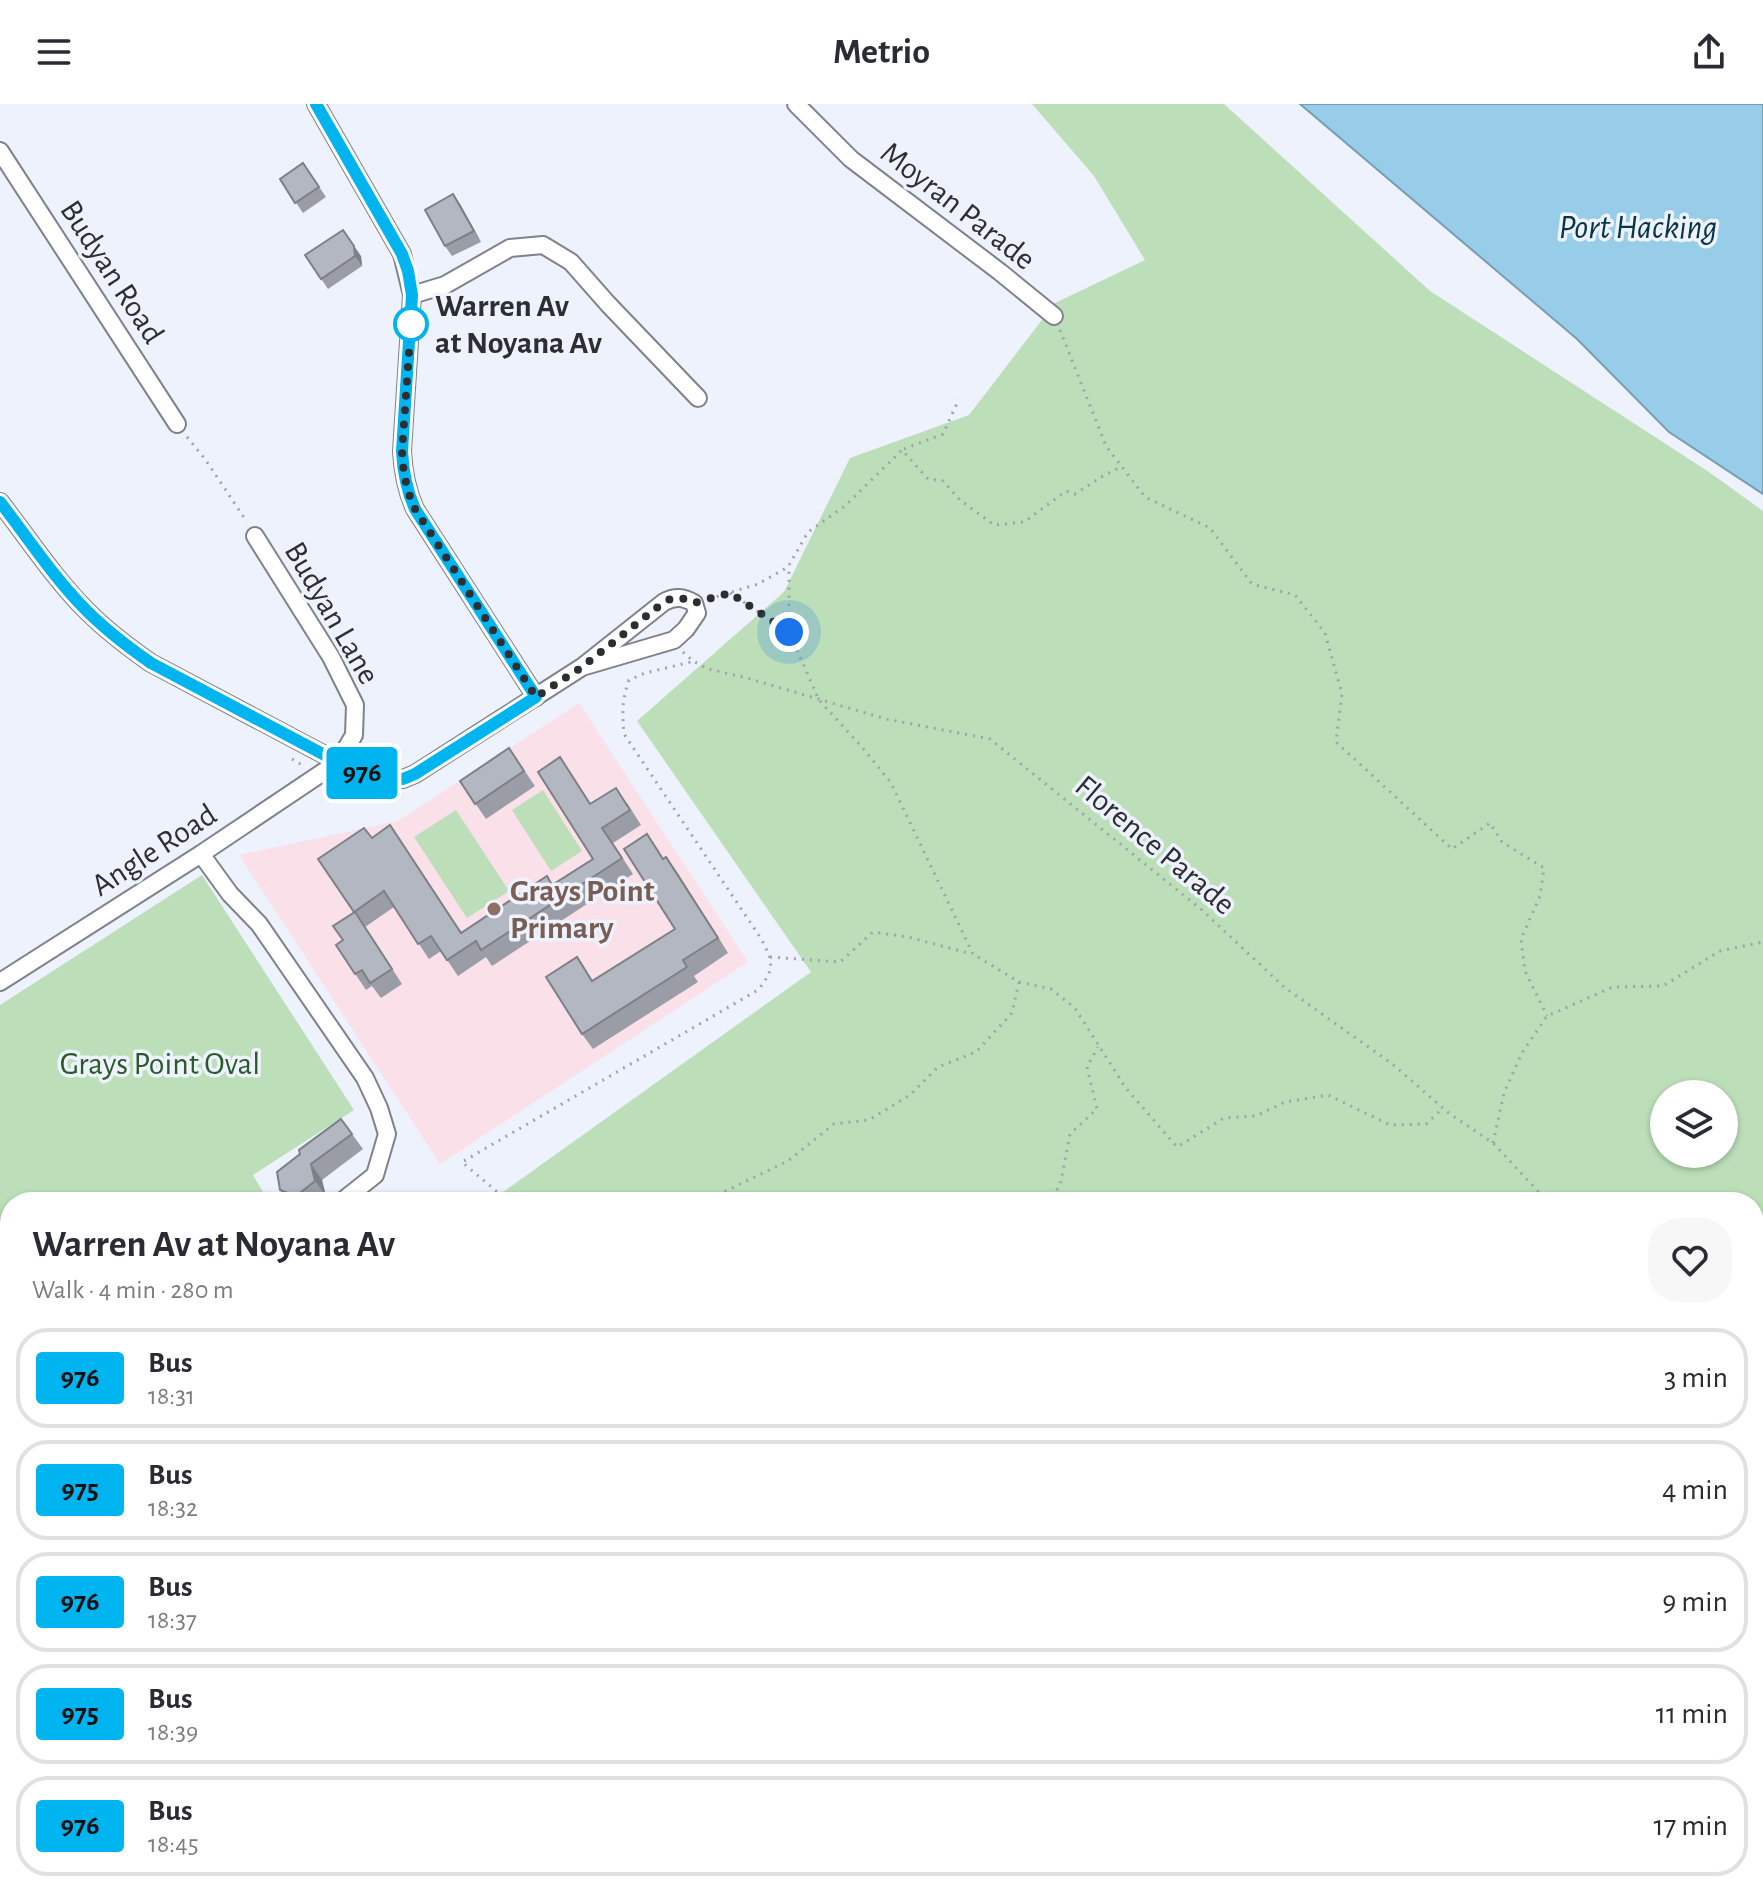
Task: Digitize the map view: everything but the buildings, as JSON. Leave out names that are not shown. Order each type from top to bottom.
[{"type":"street","points":[[316,104],[402,254],[408,271],[412,295],[402,451],[407,491],[415,509],[536,697]]},
{"type":"street","name":"Moyran Parade","points":[[796,104],[851,159],[1054,316]]},
{"type":"street","name":"Budyan Road","points":[[0,151],[177,424]]},
{"type":"street","points":[[412,295],[445,285],[510,248],[543,245],[571,262],[698,398]]},
{"type":"street","points":[[0,502],[69,591],[130,648],[151,663],[371,777],[403,779],[415,774],[582,667],[664,602],[673,597],[694,603],[697,613],[694,619],[674,640],[582,667]]},
{"type":"street","name":"Budyan Lane","points":[[255,536],[331,657],[355,705],[354,735],[338,762]]},
{"type":"street","name":"Angle Road","points":[[0,982],[338,762]]},
{"type":"street","points":[[201,854],[230,894],[268,936],[365,1078],[379,1108],[387,1134],[375,1175],[354,1192]]},
{"type":"path","points":[[1054,316],[1106,446],[1145,497],[1210,528],[1252,584],[1295,595],[1325,633],[1342,694],[1336,742],[1452,849],[1490,823],[1502,842],[1544,868],[1540,896],[1521,939],[1525,971],[1547,1016]]},
{"type":"path","points":[[959,399],[943,434],[902,450],[845,506],[808,532],[789,566],[789,632],[819,700],[891,783],[973,954]]},
{"type":"path","points":[[177,424],[205,459],[255,536]]},
{"type":"path","points":[[902,450],[928,479],[943,481],[960,500],[994,525],[1024,522],[1066,491],[1075,494],[1121,467]]},
{"type":"path","points":[[694,603],[758,584],[789,566]]},
{"type":"path","points":[[730,593],[789,632]]},
{"type":"path","name":"Florence Parade","points":[[674,640],[693,661],[708,669],[886,719],[990,739],[1202,910],[1284,987],[1391,1063],[1443,1108],[1493,1143],[1539,1192]]},
{"type":"path","points":[[497,1192],[462,1162],[758,990],[770,976],[770,957],[751,925],[624,734],[623,695],[629,680],[693,661]]},
{"type":"path","points":[[770,957],[840,962],[873,932],[908,937],[973,954],[1019,982],[1051,989],[1075,1008],[1125,1087],[1177,1147],[1224,1118],[1256,1116],[1285,1102],[1328,1095],[1390,1125],[1426,1124],[1443,1108]]},
{"type":"path","points":[[1493,1143],[1504,1093],[1522,1053],[1547,1016],[1613,987],[1663,986],[1720,951],[1763,942]]},
{"type":"path","points":[[724,1192],[788,1161],[834,1124],[869,1120],[910,1095],[938,1067],[976,1052],[1012,1013],[1019,982]]},
{"type":"path","points":[[1055,1192],[1060,1186],[1070,1134],[1097,1109],[1087,1067],[1099,1046]]},
{"type":"shaded area","name":"Grays Point Primary","points":[[579,703],[748,962],[440,1164],[239,855],[398,821]]},
{"type":"green space","points":[[1032,104],[1224,104],[1430,291],[1709,472],[1763,511],[1763,1192],[503,1192],[811,972],[637,721],[784,592],[850,458],[969,415],[1055,303],[1145,260],[1094,176]]},
{"type":"green space","points":[[543,790],[582,851],[551,871],[512,810]]},
{"type":"green space","points":[[456,810],[509,891],[467,918],[414,837]]},
{"type":"green space","name":"Grays Point Oval","points":[[202,875],[354,1110],[253,1175],[263,1192],[0,1192],[0,1005]]},
{"type":"water","name":"Port Hacking","points":[[1300,104],[1763,104],[1763,494],[1669,432],[1577,339]]},
{"type":"bus line","name":"976","points":[[0,502],[69,591],[130,648],[151,663],[371,777],[403,779],[415,774],[536,697],[415,509],[407,491],[402,451],[412,295],[408,271],[402,254],[316,104]]},
{"type":"place","name":"Warren Av at Noyana Av","points":[[411,324]]},
{"type":"place","name":"Grays Point Primary","points":[[494,909]]},
{"type":"route","points":[[411,324],[402,451],[407,491],[415,509],[536,697],[582,667],[673,597],[694,603],[730,593],[789,632]]}]
